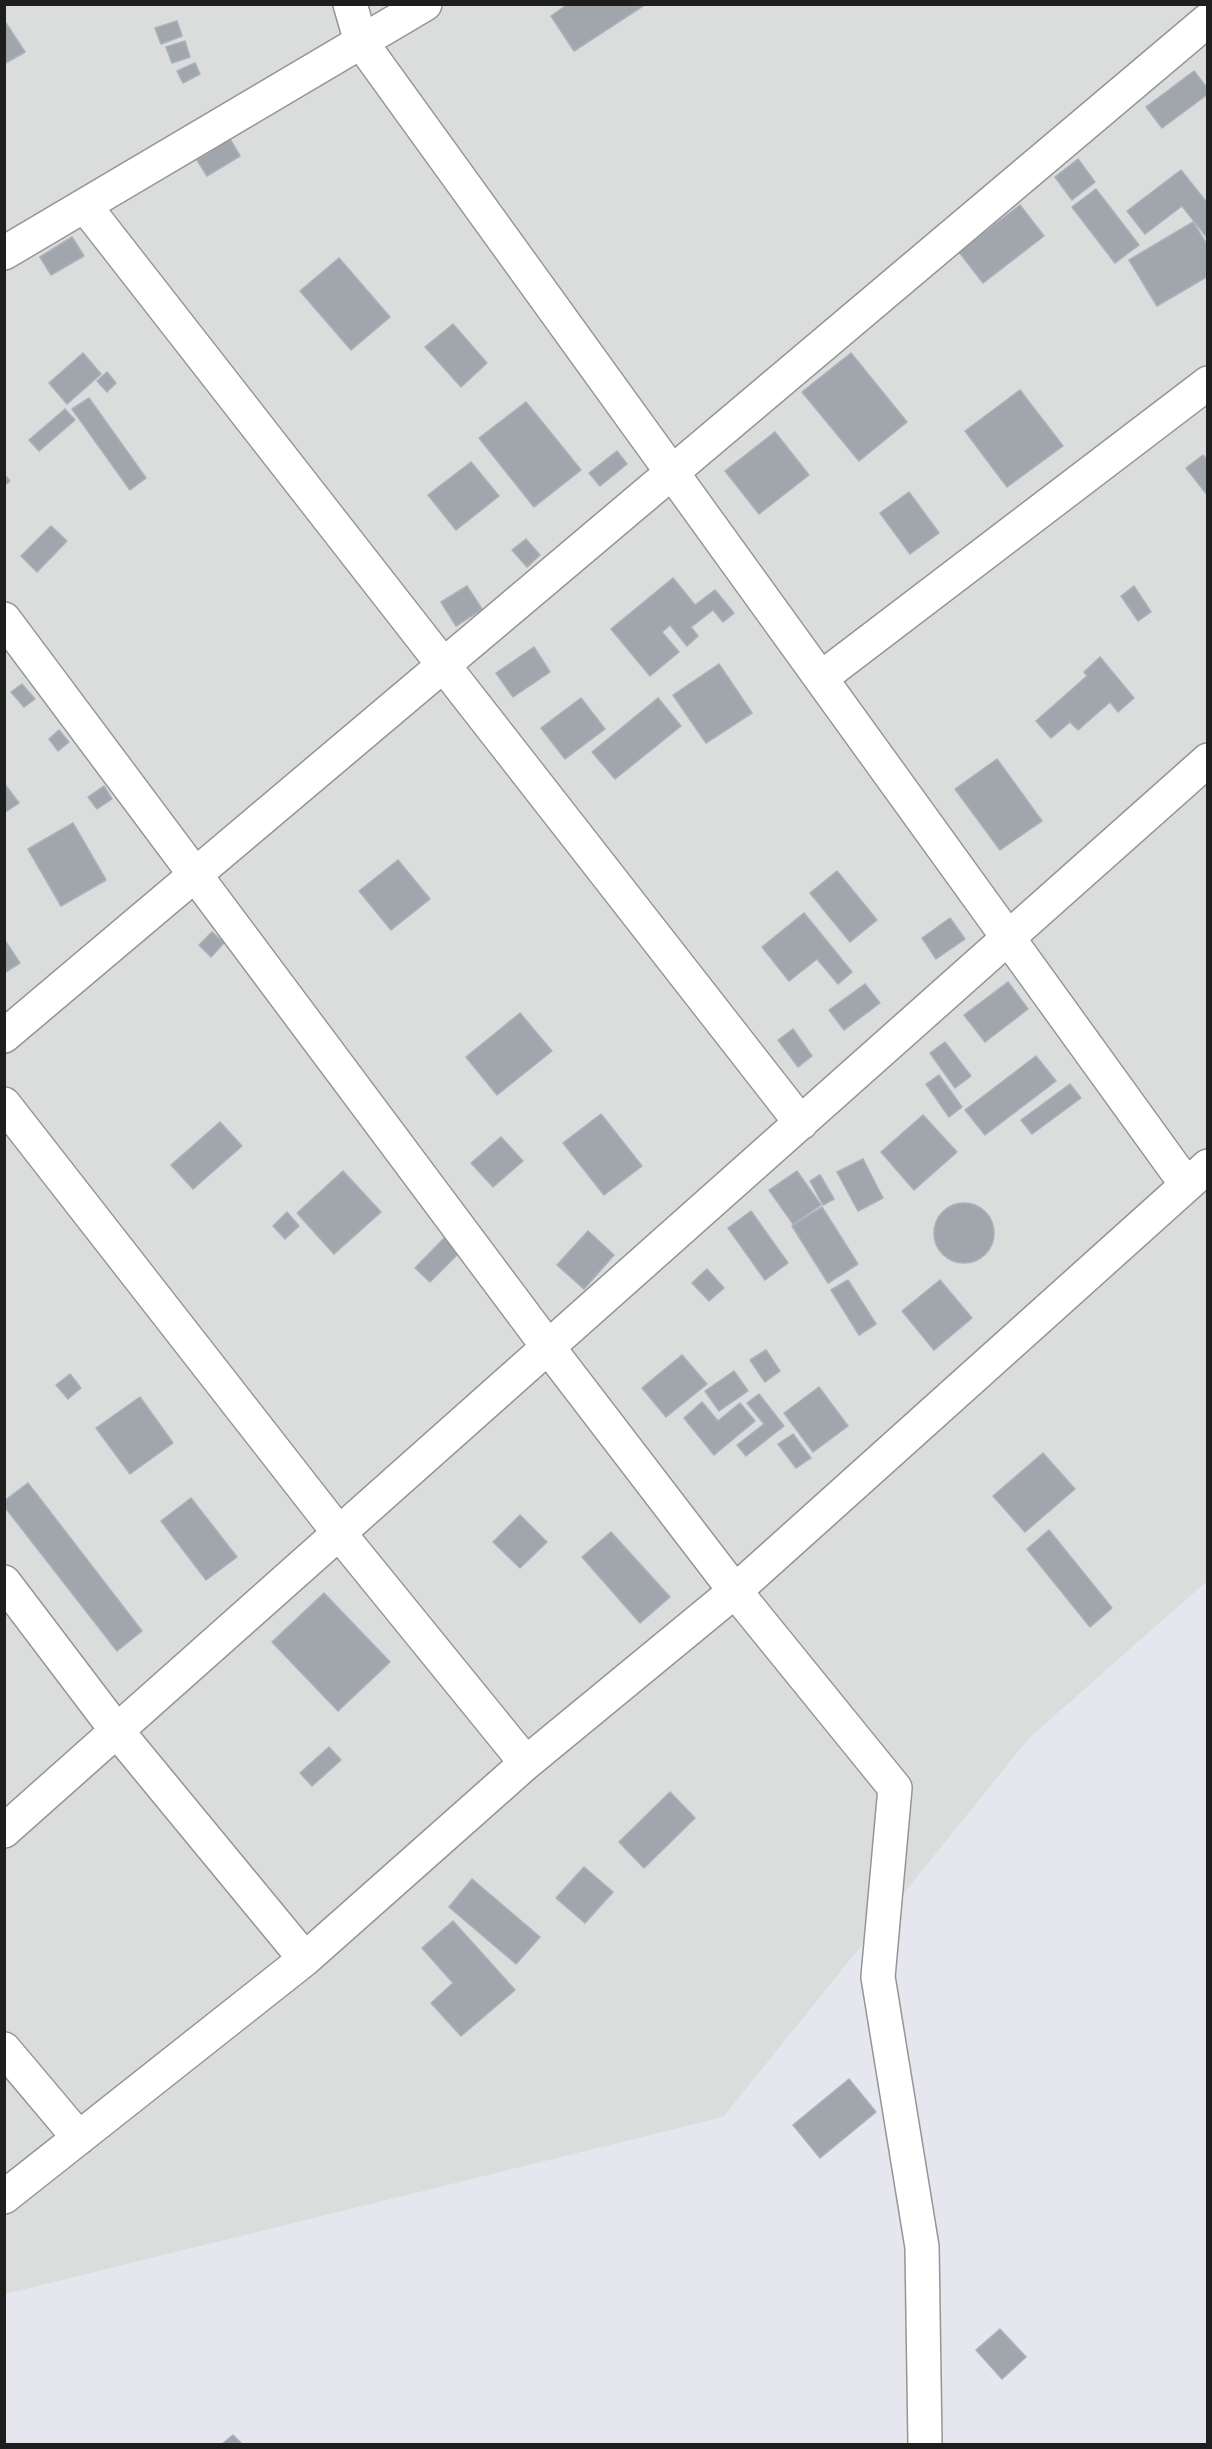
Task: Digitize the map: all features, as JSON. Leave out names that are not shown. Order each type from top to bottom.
[{"type":"street","points":[[4,2197],[305,1959],[526,1763],[735,1591],[1197,1175],[1009,938],[361,42],[350,4]]},
{"type":"street","points":[[4,253],[425,4]]},
{"type":"street","points":[[4,1036],[1208,20]]},
{"type":"street","points":[[85,206],[801,1123]]},
{"type":"street","points":[[821,678],[1208,382]]},
{"type":"street","points":[[4,619],[548,1347],[735,1591],[895,1788],[878,1977],[922,2247],[925,2445]]},
{"type":"street","points":[[4,1831],[1208,760]]},
{"type":"street","points":[[4,1104],[339,1533],[526,1763]]},
{"type":"street","points":[[4,1582],[117,1731],[305,1959]]},
{"type":"street","points":[[4,2049],[79,2138]]},
{"type":"shaded area","points":[[4,5],[1208,5],[1207,1581],[1029,1738],[723,2117],[5,2294]]},
{"type":"building","points":[[568,4],[646,4],[574,51],[551,16]]},
{"type":"building","points":[[4,20],[25,52],[4,64]]},
{"type":"building","points":[[177,21],[182,36],[161,44],[155,28]]},
{"type":"building","points":[[185,41],[190,57],[172,63],[166,47]]},
{"type":"building","points":[[195,63],[200,74],[183,83],[177,71]]},
{"type":"building","points":[[1194,71],[1208,89],[1208,94],[1162,128],[1146,107]]},
{"type":"building","points":[[230,139],[240,156],[207,176],[197,160]]},
{"type":"building","points":[[1078,159],[1095,182],[1072,200],[1055,177]]},
{"type":"building","points":[[1181,170],[1208,204],[1208,239],[1182,206],[1145,234],[1127,211]]},
{"type":"building","points":[[1096,189],[1139,245],[1115,263],[1072,207]]},
{"type":"building","points":[[1020,205],[1044,236],[983,283],[959,252]]},
{"type":"building","points":[[1193,222],[1208,246],[1208,276],[1157,306],[1129,260]]},
{"type":"building","points":[[72,237],[84,256],[51,275],[40,257]]},
{"type":"building","points":[[339,258],[390,317],[351,350],[300,291]]},
{"type":"building","points":[[453,324],[487,363],[461,387],[425,347]]},
{"type":"building","points":[[83,353],[101,374],[67,404],[49,383]]},
{"type":"building","points":[[851,353],[907,422],[859,461],[802,392]]},
{"type":"building","points":[[107,372],[116,383],[107,392],[97,381]]},
{"type":"building","points":[[1020,390],[1063,446],[1007,487],[965,431]]},
{"type":"building","points":[[89,398],[146,478],[130,490],[72,409]]},
{"type":"building","points":[[526,402],[581,470],[534,507],[479,438]]},
{"type":"building","points":[[65,409],[75,420],[39,451],[29,440]]},
{"type":"building","points":[[775,432],[809,475],[759,514],[725,471]]},
{"type":"building","points":[[617,451],[627,464],[600,486],[589,473]]},
{"type":"building","points":[[1203,455],[1208,461],[1208,496],[1186,468]]},
{"type":"building","points":[[471,462],[499,496],[456,530],[428,495]]},
{"type":"building","points":[[4,474],[10,481],[4,486]]},
{"type":"building","points":[[909,492],[939,533],[910,554],[880,513]]},
{"type":"building","points":[[51,526],[67,541],[37,572],[21,556]]},
{"type":"building","points":[[526,539],[540,555],[527,567],[512,550]]},
{"type":"building","points":[[673,578],[695,605],[715,590],[734,613],[723,622],[713,610],[691,627],[698,636],[687,646],[670,625],[662,632],[679,652],[650,676],[611,629]]},
{"type":"building","points":[[467,586],[482,609],[456,626],[441,602]]},
{"type":"building","points":[[1134,586],[1151,612],[1138,621],[1121,596]]},
{"type":"building","points":[[534,647],[550,672],[513,697],[496,673]]},
{"type":"building","points":[[1100,657],[1134,698],[1118,712],[1110,702],[1078,730],[1070,722],[1051,738],[1036,721],[1087,676],[1084,672]]},
{"type":"building","points":[[719,664],[752,713],[706,743],[673,695]]},
{"type":"building","points":[[22,684],[35,699],[24,707],[11,692]]},
{"type":"building","points":[[581,698],[605,729],[565,759],[541,728]]},
{"type":"building","points":[[658,698],[681,726],[615,779],[592,752]]},
{"type":"building","points":[[59,730],[69,742],[58,751],[49,739]]},
{"type":"building","points":[[997,759],[1042,821],[1000,850],[955,789]]},
{"type":"building","points":[[4,783],[19,803],[4,813]]},
{"type":"building","points":[[104,786],[112,799],[97,809],[88,797]]},
{"type":"building","points":[[73,823],[106,880],[61,906],[28,849]]},
{"type":"building","points":[[398,860],[430,899],[391,930],[359,891]]},
{"type":"building","points":[[837,871],[877,920],[850,942],[810,893]]},
{"type":"building","points":[[804,913],[852,972],[838,984],[817,959],[789,981],[762,947]]},
{"type":"building","points":[[950,918],[965,939],[936,959],[922,938]]},
{"type":"building","points":[[212,932],[224,943],[211,957],[199,945]]},
{"type":"building","points":[[4,939],[20,963],[4,973]]},
{"type":"building","points":[[1008,982],[1028,1009],[985,1042],[964,1015]]},
{"type":"building","points":[[865,984],[880,1003],[844,1030],[829,1010]]},
{"type":"building","points":[[520,1013],[552,1051],[497,1095],[466,1057]]},
{"type":"building","points":[[793,1029],[812,1056],[798,1067],[778,1040]]},
{"type":"building","points":[[945,1042],[971,1076],[955,1088],[930,1053]]},
{"type":"building","points":[[1036,1056],[1056,1081],[985,1135],[965,1110]]},
{"type":"building","points":[[939,1075],[962,1107],[949,1117],[926,1084]]},
{"type":"building","points":[[1070,1084],[1081,1098],[1032,1134],[1021,1120]]},
{"type":"building","points":[[601,1114],[642,1166],[604,1195],[563,1143]]},
{"type":"building","points":[[923,1115],[957,1152],[914,1190],[881,1152]]},
{"type":"building","points":[[220,1122],[242,1146],[193,1189],[171,1165]]},
{"type":"building","points":[[501,1137],[523,1161],[493,1187],[471,1163]]},
{"type":"building","points":[[863,1159],[883,1198],[858,1211],[837,1172]]},
{"type":"building","points":[[343,1171],[381,1212],[334,1254],[297,1213]]},
{"type":"building","points":[[797,1171],[821,1205],[793,1224],[769,1190]]},
{"type":"building","points":[[820,1175],[834,1199],[823,1205],[810,1181]]},
{"type":"building","points":[[958,1203],[970,1203],[981,1208],[989,1216],[994,1233],[992,1245],[981,1258],[970,1263],[958,1263],[947,1258],[939,1250],[934,1239],[934,1227],[939,1216],[947,1208]]},
{"type":"building","points":[[822,1207],[858,1264],[828,1283],[792,1226]]},
{"type":"building","points":[[751,1211],[788,1263],[765,1280],[728,1228]]},
{"type":"building","points":[[287,1212],[299,1226],[285,1239],[273,1226]]},
{"type":"building","points":[[588,1231],[614,1255],[584,1289],[557,1265]]},
{"type":"building","points":[[450,1232],[465,1247],[430,1282],[415,1268]]},
{"type":"building","points":[[707,1269],[724,1288],[709,1301],[692,1283]]},
{"type":"building","points":[[848,1280],[876,1324],[859,1335],[831,1290]]},
{"type":"building","points":[[940,1280],[972,1318],[934,1350],[902,1311]]},
{"type":"building","points":[[766,1350],[780,1371],[765,1382],[750,1360]]},
{"type":"building","points":[[682,1355],[707,1384],[666,1417],[642,1388]]},
{"type":"building","points":[[734,1371],[748,1391],[719,1411],[705,1391]]},
{"type":"building","points":[[70,1374],[81,1388],[68,1399],[56,1385]]},
{"type":"building","points":[[819,1387],[848,1426],[813,1452],[784,1413]]},
{"type":"building","points":[[759,1394],[784,1426],[746,1456],[737,1445],[764,1424],[747,1403]]},
{"type":"building","points":[[140,1397],[173,1443],[130,1474],[96,1428]]},
{"type":"building","points":[[702,1402],[718,1421],[740,1403],[755,1421],[714,1455],[684,1418]]},
{"type":"building","points":[[793,1434],[811,1458],[796,1468],[778,1444]]},
{"type":"building","points":[[1043,1453],[1075,1489],[1025,1532],[993,1496]]},
{"type":"building","points":[[28,1483],[142,1631],[117,1651],[4,1506],[4,1501]]},
{"type":"building","points":[[191,1498],[237,1557],[206,1580],[161,1521]]},
{"type":"building","points":[[520,1515],[547,1542],[520,1568],[493,1542]]},
{"type":"building","points":[[1049,1530],[1112,1608],[1090,1627],[1027,1549]]},
{"type":"building","points":[[611,1532],[670,1597],[640,1623],[582,1557]]},
{"type":"building","points":[[324,1593],[390,1662],[338,1711],[272,1642]]},
{"type":"building","points":[[329,1747],[341,1760],[312,1786],[300,1773]]},
{"type":"building","points":[[670,1792],[695,1818],[644,1868],[619,1842]]},
{"type":"building","points":[[584,1867],[613,1892],[585,1923],[556,1898]]},
{"type":"building","points":[[472,1879],[540,1937],[516,1964],[449,1907]]},
{"type":"building","points":[[453,1921],[515,1990],[461,2036],[431,2003],[453,1983],[422,1948]]},
{"type":"building","points":[[849,2079],[876,2112],[820,2158],[793,2125]]},
{"type":"building","points":[[1000,2329],[1026,2357],[1002,2379],[976,2350]]},
{"type":"building","points":[[233,2435],[242,2444],[222,2444]]}]
